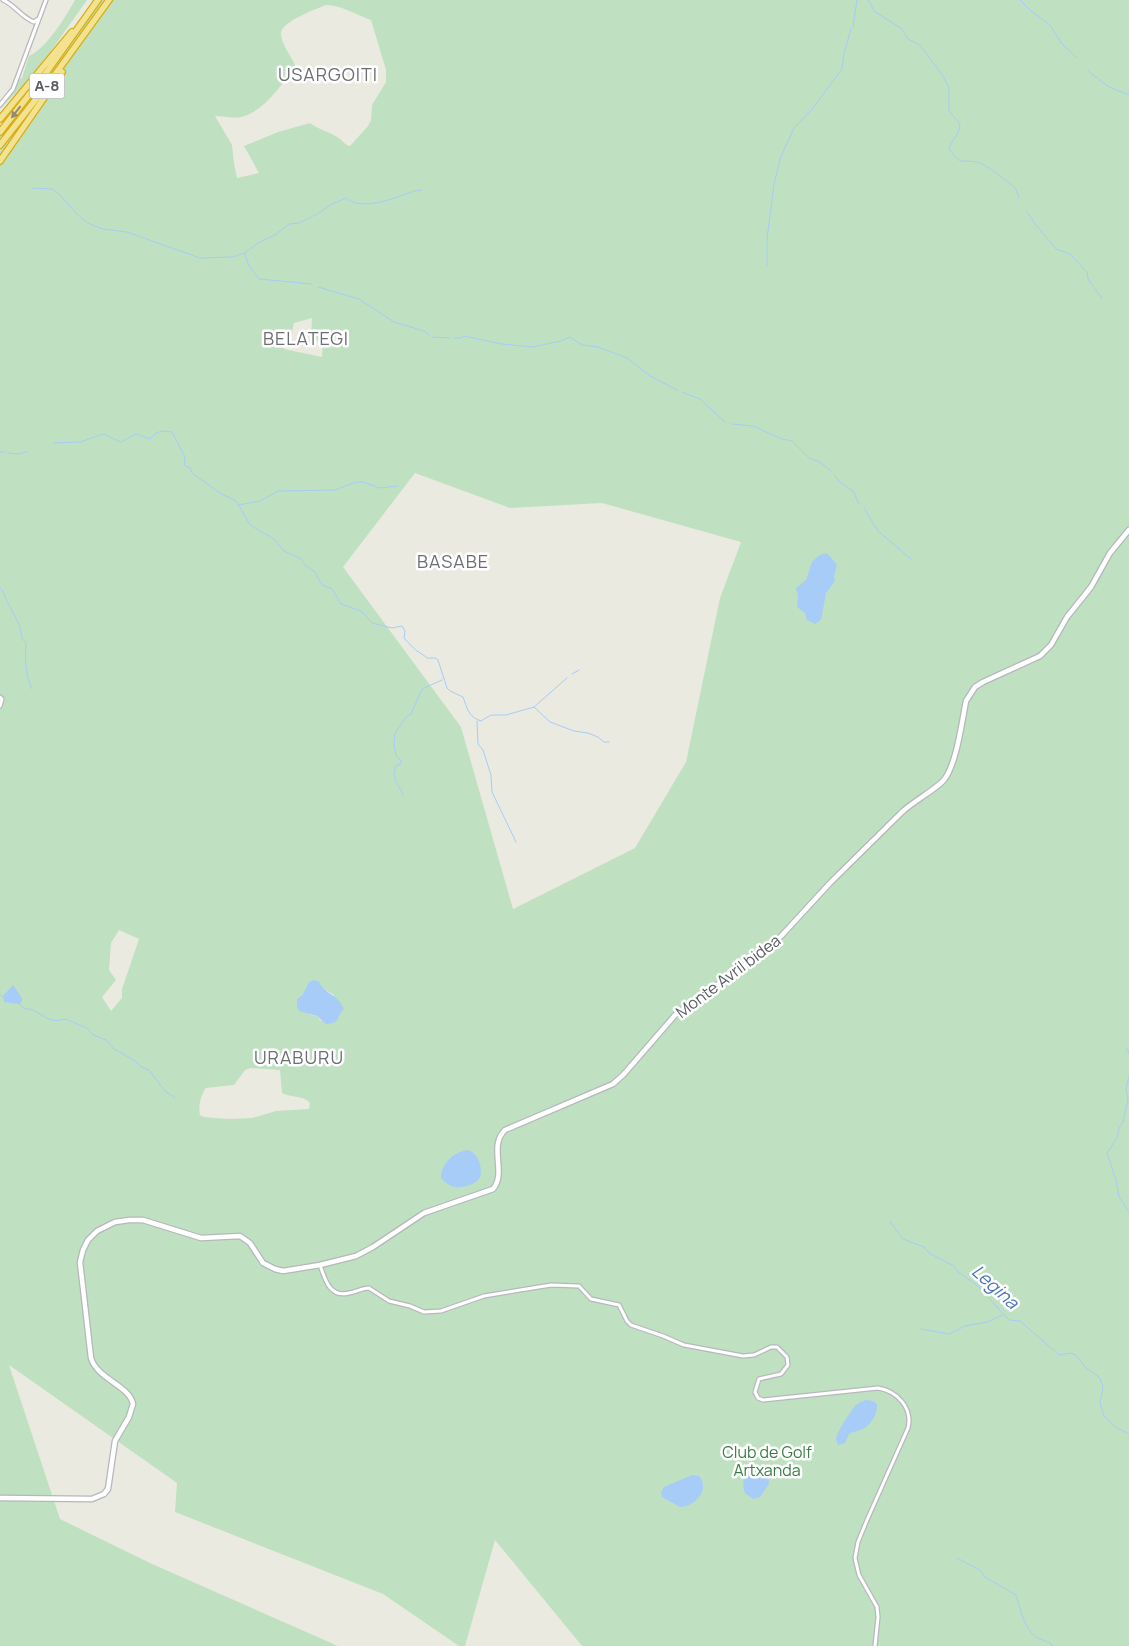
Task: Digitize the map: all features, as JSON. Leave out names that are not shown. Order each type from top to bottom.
[{"type":"highway","name":"A-8","points":[[0,132],[46,73],[98,0]]},
{"type":"highway","name":"A-8","points":[[0,145],[51,80],[109,0]]},
{"type":"highway","points":[[0,119],[87,16]]},
{"type":"highway","points":[[0,161],[70,60],[91,26]]},
{"type":"street","points":[[3,0],[10,2],[28,20],[34,22],[38,19]]},
{"type":"street","points":[[0,104],[13,89],[46,0]]},
{"type":"street","name":"Monte Avril bidea","points":[[320,1265],[356,1256],[424,1213],[493,1189],[498,1175],[498,1141],[505,1130],[613,1084],[676,1014],[772,946],[830,883],[910,804],[941,783],[951,768],[966,701],[970,694],[983,682],[1040,656],[1048,649],[1072,609],[1092,587],[1110,553],[1129,530]]},
{"type":"street","points":[[0,697],[2,699],[0,706]]},
{"type":"street","points":[[0,1498],[92,1498],[104,1494],[108,1488],[115,1441],[129,1417],[133,1404],[128,1395],[98,1371],[91,1358],[79,1267],[85,1244],[98,1231],[115,1222],[143,1220],[200,1238],[242,1237],[250,1243],[263,1263],[275,1269],[283,1271],[320,1265],[327,1286],[335,1292],[347,1294],[369,1288],[390,1301],[424,1312],[441,1311],[484,1296],[526,1288],[551,1285],[578,1285],[583,1288],[591,1299],[619,1305],[631,1325],[684,1346],[743,1356],[754,1355],[772,1347],[777,1347],[783,1352],[788,1365],[781,1374],[759,1379],[755,1392],[758,1398],[763,1400],[878,1388],[886,1389],[900,1399],[907,1410],[908,1428],[858,1542],[855,1558],[859,1575],[877,1607],[878,1617],[874,1646]]},
{"type":"green space","points":[[75,0],[87,0],[46,58],[22,87],[0,109],[2,102],[15,82],[22,78],[29,56],[42,47],[49,39]]},
{"type":"green space","name":"Club de Golf Artxanda","points":[[102,0],[1129,0],[1129,1646],[582,1646],[495,1540],[465,1646],[459,1646],[383,1594],[175,1512],[177,1483],[9,1365],[60,1519],[150,1563],[338,1646],[0,1646],[0,135],[67,49]],"holes":[[[326,5],[332,5],[371,20],[386,70],[386,82],[372,105],[371,120],[350,146],[310,123],[278,132],[244,146],[259,173],[237,178],[232,145],[215,116],[242,117],[258,109],[273,96],[295,65],[286,50],[281,33],[293,20]],[[312,318],[311,338],[323,343],[322,357],[284,349],[282,342],[291,335],[294,323]],[[415,473],[510,508],[602,503],[741,542],[720,598],[686,762],[635,848],[513,909],[461,727],[343,567]],[[119,930],[139,939],[122,989],[122,998],[111,1011],[102,997],[116,980],[109,970],[111,943]],[[324,989],[334,995],[321,1021],[317,1016],[311,1015],[297,999],[303,994]],[[250,1068],[280,1070],[282,1093],[307,1100],[310,1103],[309,1109],[276,1111],[252,1118],[229,1119],[200,1115],[200,1100],[206,1088],[234,1085],[245,1070]]]},
{"type":"water","points":[[826,553],[837,565],[834,576],[835,581],[826,593],[821,620],[815,624],[807,620],[805,613],[797,607],[798,596],[796,588],[806,580],[812,562],[818,556]]},
{"type":"water","points":[[314,980],[319,982],[324,989],[338,1000],[344,1009],[336,1021],[326,1024],[317,1016],[299,1011],[297,999],[303,994],[309,982]]},
{"type":"water","points":[[13,985],[22,998],[22,1002],[19,1004],[4,1002],[3,996]]},
{"type":"water","points":[[468,1150],[475,1154],[479,1161],[480,1177],[476,1182],[469,1185],[451,1186],[441,1178],[443,1168],[453,1156]]},
{"type":"water","points":[[866,1400],[877,1404],[873,1420],[859,1431],[849,1434],[845,1443],[838,1445],[836,1439],[844,1422],[855,1406]]},
{"type":"water","points":[[759,1469],[768,1475],[769,1484],[760,1497],[753,1499],[745,1493],[743,1484],[745,1477],[751,1471]]},
{"type":"water","points":[[692,1475],[699,1476],[703,1487],[699,1497],[691,1504],[680,1507],[662,1497],[661,1492],[664,1487]]},
{"type":"waterway","points":[[853,27],[857,0]]},
{"type":"waterway","points":[[868,0],[875,12],[901,28],[908,39],[920,45],[943,76],[949,88],[949,111],[960,124],[949,148],[953,155],[960,161],[982,164],[1012,185],[1019,198]]},
{"type":"waterway","points":[[1020,0],[1050,25],[1062,44],[1076,57]]},
{"type":"waterway","points":[[767,266],[767,239],[774,184],[781,156],[794,128],[813,108],[842,69],[844,53],[851,29]]},
{"type":"waterway","points":[[1088,71],[1109,87],[1129,95]]},
{"type":"waterway","points":[[32,188],[52,189],[88,223],[103,229],[127,232],[200,258],[232,257],[245,253],[289,224],[299,223],[346,198],[352,202],[366,204],[389,200],[422,190]]},
{"type":"waterway","points":[[1027,212],[1056,249],[1070,254],[1087,272],[1088,279],[1093,286]]},
{"type":"waterway","points":[[245,254],[249,266],[259,279],[312,284]]},
{"type":"waterway","points":[[318,287],[359,299],[394,322],[424,331],[429,335]]},
{"type":"waterway","points":[[1095,289],[1102,298]]},
{"type":"waterway","points":[[454,338],[464,336],[502,344],[532,347],[561,341],[570,337],[582,345],[598,347],[627,358],[650,376],[677,390]]},
{"type":"waterway","points":[[432,337],[450,338]]},
{"type":"waterway","points":[[682,392],[700,399],[726,423]]},
{"type":"waterway","points":[[732,424],[753,426],[782,439],[792,441],[809,458],[820,462],[831,471]]},
{"type":"waterway","points":[[54,443],[80,442],[103,434],[121,442],[136,434],[150,439],[160,432],[172,432],[185,457],[184,465],[221,494],[237,502],[250,525],[274,539],[284,551],[301,559],[306,566],[314,571],[322,585],[332,589],[341,604],[361,611],[372,623],[392,628],[402,626],[405,631],[404,638],[413,648],[427,658],[438,660],[447,688],[463,697],[473,717],[481,721],[491,715],[506,715],[534,707],[550,722],[574,731],[588,733],[604,742],[609,742]]},
{"type":"waterway","points":[[0,452],[5,452]]},
{"type":"waterway","points":[[8,453],[18,454],[27,452]]},
{"type":"waterway","points":[[835,476],[841,483],[853,491],[859,504]]},
{"type":"waterway","points":[[238,505],[260,501],[278,491],[335,490],[356,482],[363,482],[380,488],[398,486]]},
{"type":"waterway","points":[[864,508],[878,531],[911,559]]},
{"type":"waterway","points":[[0,588],[19,624],[26,643],[26,666],[32,689]]},
{"type":"waterway","points":[[572,674],[579,670]]},
{"type":"waterway","points":[[534,707],[567,678]]},
{"type":"waterway","points":[[403,794],[394,773],[397,765],[401,764],[396,755],[395,733],[406,717],[411,714],[422,689],[442,680]]},
{"type":"waterway","points":[[477,721],[478,744],[483,750],[491,775],[492,792],[516,842]]},
{"type":"waterway","points":[[0,995],[4,998]]},
{"type":"waterway","points":[[19,1004],[25,1009],[30,1009],[53,1020],[65,1019],[87,1028],[93,1035],[106,1040],[114,1049],[134,1060],[141,1067],[149,1070],[165,1091],[175,1098]]},
{"type":"waterway","points":[[1126,1048],[1129,1054]]},
{"type":"waterway","points":[[1129,1077],[1126,1089],[1128,1099],[1123,1122],[1119,1128],[1117,1138],[1107,1153],[1116,1180],[1119,1197],[1129,1212]]},
{"type":"waterway","name":"Legina","points":[[890,1222],[903,1239],[924,1247],[929,1253],[954,1266],[958,1272],[978,1286],[1009,1320],[1020,1321],[1059,1355],[1070,1353],[1076,1355],[1085,1367],[1100,1378],[1103,1387],[1100,1403],[1104,1416],[1117,1428],[1129,1434]]},
{"type":"waterway","points":[[921,1329],[949,1334],[965,1326],[987,1322],[1003,1315]]},
{"type":"waterway","points":[[957,1558],[980,1570],[985,1577],[1016,1595],[1028,1628],[1036,1637],[1053,1646]]},
{"type":"tunnel","points":[[0,127],[19,141]]},
{"type":"district","name":"USARGOITI","points":[[328,75]]},
{"type":"district","name":"BELATEGI","points":[[306,339]]},
{"type":"district","name":"BASABE","points":[[453,562]]},
{"type":"district","name":"URABURU","points":[[299,1058]]}]
